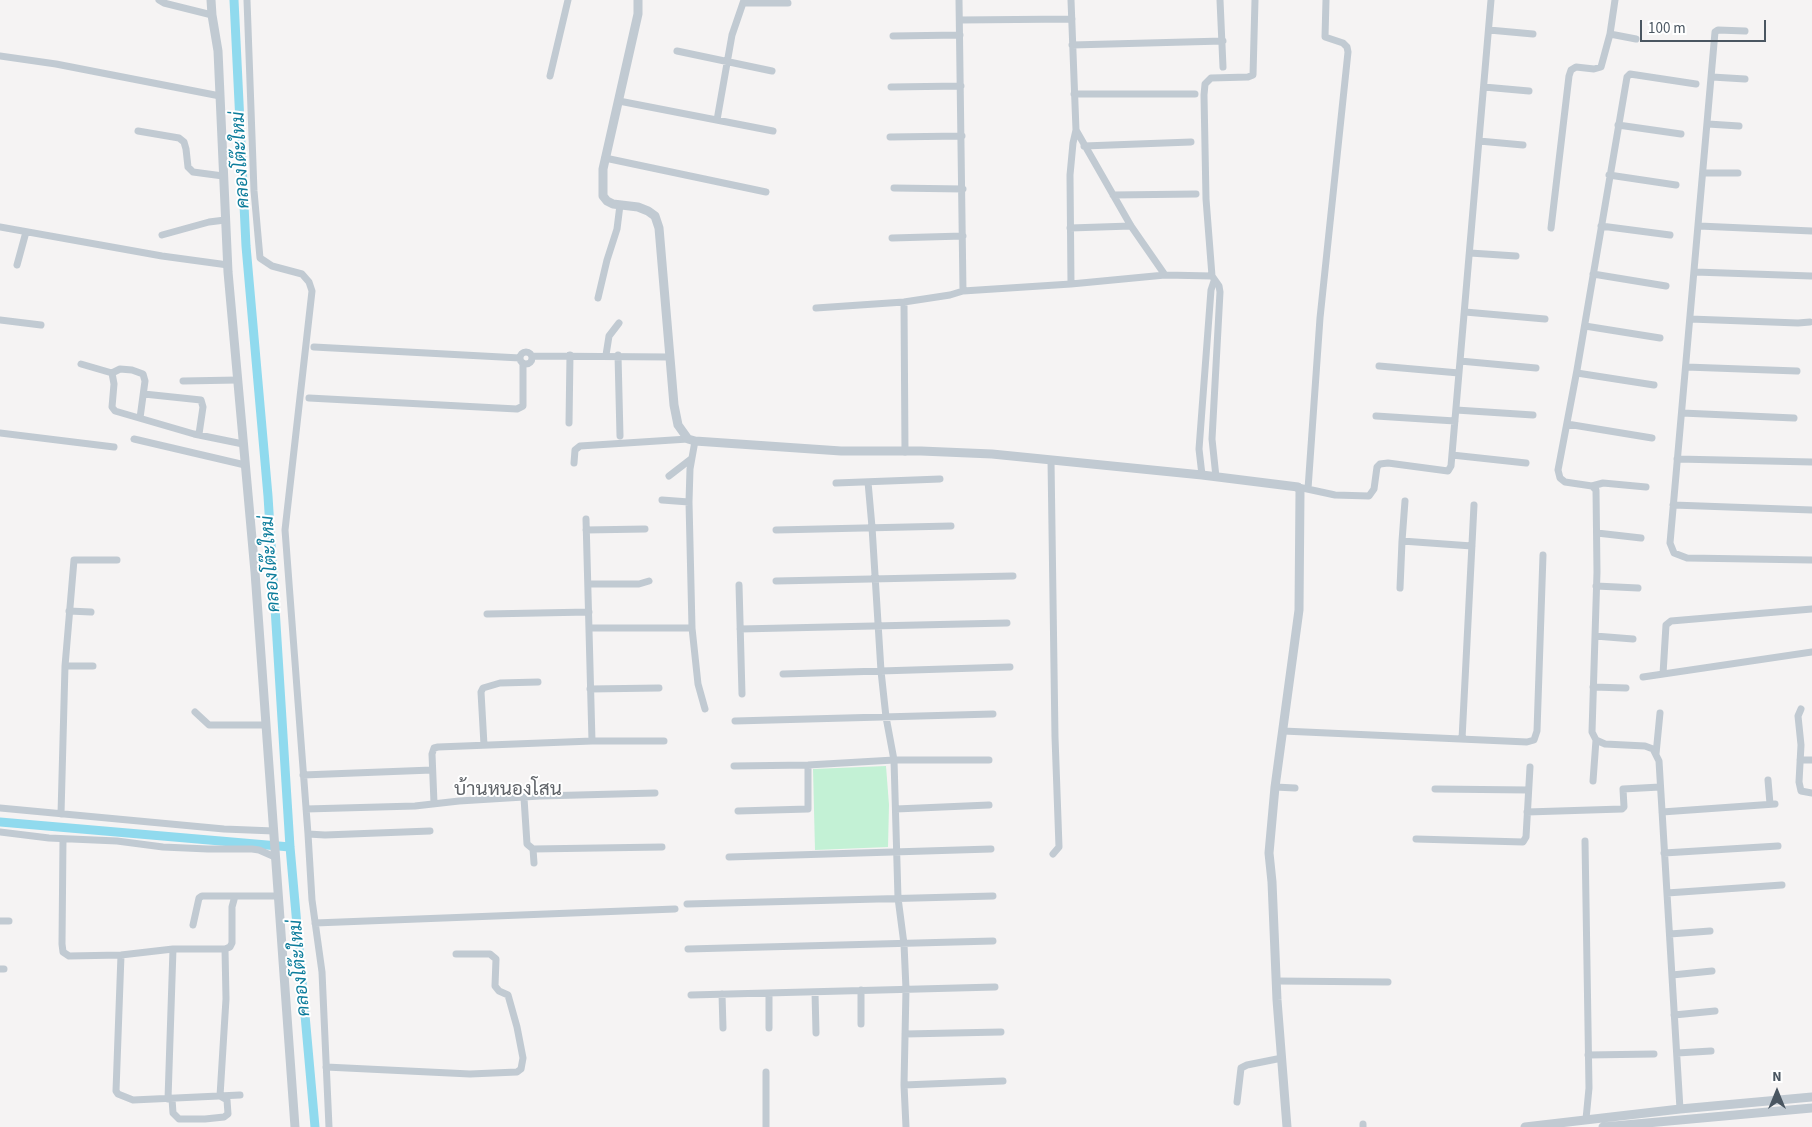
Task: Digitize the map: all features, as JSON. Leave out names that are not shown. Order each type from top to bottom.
[{"type":"street","points":[[160,0],[164,3],[212,15]]},
{"type":"street","points":[[211,0],[218,51],[228,265],[266,726],[295,1127]]},
{"type":"street","points":[[247,0],[254,191],[260,258],[272,266],[302,274],[310,282],[312,291],[285,530],[312,900],[322,972],[329,1127]]},
{"type":"street","points":[[550,76],[568,0]]},
{"type":"street","points":[[638,0],[638,14],[603,169],[603,196],[607,201],[643,209],[655,216],[659,228],[674,405],[678,425],[691,440],[689,502],[692,628],[698,684],[705,709]]},
{"type":"street","points":[[959,0],[962,136],[962,291]]},
{"type":"street","points":[[1070,284],[1070,175],[1072,143],[1076,130],[1071,0]]},
{"type":"street","points":[[1220,0],[1223,67]]},
{"type":"street","points":[[1202,475],[1199,450],[1213,278],[1206,199],[1205,84],[1211,78],[1248,77],[1253,75],[1255,0]]},
{"type":"street","points":[[1288,1127],[1276,981],[1270,852],[1275,787],[1299,610],[1300,491],[1303,488],[1348,52],[1347,46],[1343,43],[1325,37],[1326,0]]},
{"type":"street","points":[[574,463],[574,450],[580,446],[691,440],[841,451],[992,454],[1202,475],[1303,488],[1335,495],[1369,496],[1374,489],[1377,467],[1380,464],[1388,463],[1448,471],[1451,466],[1491,0]]},
{"type":"street","points":[[1551,228],[1569,76],[1571,70],[1576,67],[1601,67],[1610,34],[1615,0]]},
{"type":"street","points":[[717,120],[732,36],[744,1],[788,3]]},
{"type":"street","points":[[960,20],[1072,20]]},
{"type":"street","points":[[1489,30],[1533,34]]},
{"type":"street","points":[[1744,31],[1716,30],[1670,543],[1674,553],[1687,558],[1812,560]]},
{"type":"street","points":[[1610,34],[1636,39]]},
{"type":"street","points":[[893,36],[960,35]]},
{"type":"street","points":[[1072,45],[1222,41]]},
{"type":"street","points":[[677,51],[772,71]]},
{"type":"street","points":[[0,56],[56,64],[220,96]]},
{"type":"street","points":[[1646,487],[1603,483],[1592,486],[1564,482],[1560,478],[1558,470],[1577,373],[1609,175],[1628,75],[1696,84]]},
{"type":"street","points":[[1712,77],[1745,79]]},
{"type":"street","points":[[891,87],[961,86]]},
{"type":"street","points":[[1484,87],[1529,90]]},
{"type":"street","points":[[1074,94],[1196,94]]},
{"type":"street","points":[[619,101],[773,131]]},
{"type":"street","points":[[1708,124],[1739,126]]},
{"type":"street","points":[[1618,125],[1681,134]]},
{"type":"street","points":[[1076,130],[1131,226],[1165,275]]},
{"type":"street","points":[[138,131],[179,138],[184,142],[188,167],[193,172],[223,176]]},
{"type":"street","points":[[890,137],[962,136]]},
{"type":"street","points":[[1479,141],[1524,145]]},
{"type":"street","points":[[1084,146],[1191,142]]},
{"type":"street","points":[[605,158],[766,192]]},
{"type":"street","points":[[1704,173],[1738,174]]},
{"type":"street","points":[[1609,175],[1676,185]]},
{"type":"street","points":[[894,188],[962,189]]},
{"type":"street","points":[[1113,196],[1196,194]]},
{"type":"street","points":[[598,298],[617,229],[620,205]]},
{"type":"street","points":[[162,235],[209,222],[225,220]]},
{"type":"street","points":[[1070,228],[1131,226]]},
{"type":"street","points":[[1601,226],[1670,235]]},
{"type":"street","points":[[1699,226],[1812,231]]},
{"type":"street","points":[[0,227],[162,256],[228,265]]},
{"type":"street","points":[[17,265],[26,232]]},
{"type":"street","points":[[892,238],[962,236]]},
{"type":"street","points":[[1470,253],[1516,256]]},
{"type":"street","points":[[1695,272],[1811,276]]},
{"type":"street","points":[[1593,274],[1666,286]]},
{"type":"street","points":[[816,308],[904,302],[950,295],[962,291],[1070,284],[1165,275],[1213,278],[1219,286],[1220,292],[1212,438],[1216,477]]},
{"type":"street","points":[[904,302],[905,452]]},
{"type":"street","points":[[1464,312],[1545,319]]},
{"type":"street","points":[[1690,319],[1810,322]]},
{"type":"street","points":[[0,320],[41,325]]},
{"type":"street","points":[[606,355],[609,336],[619,323]]},
{"type":"street","points":[[1584,326],[1660,338]]},
{"type":"street","points":[[314,348],[522,361]]},
{"type":"street","points":[[309,398],[516,409],[522,406],[522,353],[526,352],[532,356],[618,355],[670,357]]},
{"type":"street","points":[[569,423],[570,355]]},
{"type":"street","points":[[618,355],[620,436]]},
{"type":"street","points":[[1460,361],[1536,368]]},
{"type":"street","points":[[81,364],[112,373],[120,369],[132,370],[143,374],[145,381],[140,418]]},
{"type":"street","points":[[1379,366],[1459,373]]},
{"type":"street","points":[[1686,367],[1796,371]]},
{"type":"street","points":[[112,373],[114,384],[112,407],[115,411],[243,444]]},
{"type":"street","points":[[1577,373],[1654,385]]},
{"type":"street","points":[[183,380],[238,380]]},
{"type":"street","points":[[144,394],[201,400],[203,407],[199,434]]},
{"type":"street","points":[[1456,410],[1534,415]]},
{"type":"street","points":[[1682,414],[1794,418]]},
{"type":"street","points":[[1376,416],[1455,421]]},
{"type":"street","points":[[1567,424],[1652,438]]},
{"type":"street","points":[[0,434],[114,447]]},
{"type":"street","points":[[134,439],[245,465]]},
{"type":"street","points":[[1452,455],[1526,463]]},
{"type":"street","points":[[669,476],[691,459]]},
{"type":"street","points":[[1678,459],[1812,462]]},
{"type":"street","points":[[1051,460],[1055,737],[1059,847],[1053,854]]},
{"type":"street","points":[[836,483],[940,480]]},
{"type":"street","points":[[868,482],[881,671],[886,717],[894,760],[898,898],[904,944],[906,989],[904,1085],[906,1127]]},
{"type":"street","points":[[1592,486],[1596,490],[1597,533],[1592,732],[1596,740],[1593,782]]},
{"type":"street","points":[[662,500],[689,502]]},
{"type":"street","points":[[1400,588],[1405,501]]},
{"type":"street","points":[[1673,504],[1812,510]]},
{"type":"street","points":[[1462,739],[1474,505]]},
{"type":"street","points":[[586,519],[592,741]]},
{"type":"street","points":[[776,530],[951,526]]},
{"type":"street","points":[[586,530],[645,529]]},
{"type":"street","points":[[1597,533],[1641,538]]},
{"type":"street","points":[[1402,541],[1472,546]]},
{"type":"street","points":[[1283,732],[1527,742],[1534,740],[1537,731],[1543,555]]},
{"type":"street","points":[[61,814],[65,666],[74,560],[117,560]]},
{"type":"street","points":[[776,581],[1013,576]]},
{"type":"street","points":[[588,584],[639,584],[649,581]]},
{"type":"street","points":[[739,585],[742,694]]},
{"type":"street","points":[[1596,586],[1638,588]]},
{"type":"street","points":[[1663,674],[1666,625],[1671,621],[1812,609]]},
{"type":"street","points":[[69,611],[91,612]]},
{"type":"street","points":[[487,614],[589,612]]},
{"type":"street","points":[[740,629],[1007,623]]},
{"type":"street","points":[[589,628],[692,628]]},
{"type":"street","points":[[1595,636],[1633,639]]},
{"type":"street","points":[[1643,677],[1812,652]]},
{"type":"street","points":[[65,666],[93,666]]},
{"type":"street","points":[[783,674],[1010,667]]},
{"type":"street","points":[[484,745],[481,692],[483,688],[500,683],[538,682]]},
{"type":"street","points":[[1593,687],[1626,688]]},
{"type":"street","points":[[590,689],[659,688]]},
{"type":"street","points":[[1801,709],[1798,716],[1801,744],[1799,782],[1801,791],[1812,793]]},
{"type":"street","points":[[195,712],[209,725],[266,726]]},
{"type":"street","points":[[1656,754],[1660,713]]},
{"type":"street","points":[[735,720],[993,714]]},
{"type":"street","points":[[1596,740],[1605,744],[1645,746],[1653,749],[1659,761],[1681,1119]]},
{"type":"street","points":[[434,803],[432,754],[434,748],[592,741],[664,741]]},
{"type":"street","points":[[734,766],[808,765],[894,760],[988,760]]},
{"type":"street","points":[[1800,760],[1812,760]]},
{"type":"street","points":[[738,812],[808,809],[808,765]]},
{"type":"street","points":[[1416,839],[1524,842],[1526,837],[1530,768]]},
{"type":"street","points":[[303,775],[432,770]]},
{"type":"street","points":[[1662,812],[1772,804],[1768,780]]},
{"type":"street","points":[[1275,787],[1294,788]]},
{"type":"street","points":[[1527,812],[1622,809],[1624,807],[1623,789],[1660,787]]},
{"type":"street","points":[[1435,789],[1528,790]]},
{"type":"street","points":[[306,809],[415,806],[540,796],[655,793]]},
{"type":"street","points":[[524,798],[528,844],[533,850],[534,864]]},
{"type":"street","points":[[896,809],[988,805]]},
{"type":"street","points":[[0,808],[274,833]]},
{"type":"street","points":[[308,834],[430,831]]},
{"type":"street","points":[[0,832],[208,850],[252,849],[275,854]]},
{"type":"street","points":[[63,838],[63,952],[69,956],[121,955],[173,949],[225,949],[230,947],[232,943],[232,907],[235,896]]},
{"type":"street","points":[[1585,841],[1589,1088],[1586,1119]]},
{"type":"street","points":[[1664,853],[1778,846]]},
{"type":"street","points":[[533,850],[662,847]]},
{"type":"street","points":[[729,857],[991,849]]},
{"type":"street","points":[[1667,893],[1782,885]]},
{"type":"street","points":[[193,925],[199,898],[278,896]]},
{"type":"street","points":[[687,904],[993,896]]},
{"type":"street","points":[[315,923],[675,909]]},
{"type":"street","points":[[0,921],[9,921]]},
{"type":"street","points":[[1670,934],[1710,931]]},
{"type":"street","points":[[688,949],[993,941]]},
{"type":"street","points":[[173,949],[170,1099],[173,1112],[179,1119],[224,1117],[228,1114],[228,1100],[220,1096]]},
{"type":"street","points":[[220,1096],[226,999],[225,949]]},
{"type":"street","points":[[326,1067],[470,1074],[517,1072],[521,1069],[524,1058],[518,1027],[508,995],[499,991],[496,986],[496,959],[490,954],[456,954]]},
{"type":"street","points":[[121,955],[116,1091],[122,1097],[134,1100],[240,1096]]},
{"type":"street","points":[[1672,974],[1712,971]]},
{"type":"street","points":[[1276,981],[1388,982]]},
{"type":"street","points":[[691,995],[995,987]]},
{"type":"street","points":[[861,990],[861,1024]]},
{"type":"street","points":[[815,992],[816,1032]]},
{"type":"street","points":[[769,993],[769,1028]]},
{"type":"street","points":[[722,994],[723,1028]]},
{"type":"street","points":[[1674,1015],[1714,1011]]},
{"type":"street","points":[[905,1034],[1001,1032]]},
{"type":"street","points":[[1677,1053],[1711,1052]]},
{"type":"street","points":[[1588,1055],[1654,1054]]},
{"type":"street","points":[[1237,1102],[1241,1068],[1282,1058]]},
{"type":"street","points":[[766,1072],[766,1127]]},
{"type":"street","points":[[904,1085],[1003,1081]]},
{"type":"street","points":[[1524,1127],[1680,1109],[1812,1097]]},
{"type":"street","points":[[1603,1127],[1812,1108]]},
{"type":"green space","points":[[886,766],[889,805],[888,847],[815,850],[813,769]]},
{"type":"waterway","name":"คลองโต๊ะใหม่","points":[[234,0],[246,246],[268,496],[290,847],[315,1127]]},
{"type":"waterway","points":[[0,822],[290,847]]},
{"type":"district","name":"บ้านหนองโสน","points":[[508,791]]}]
